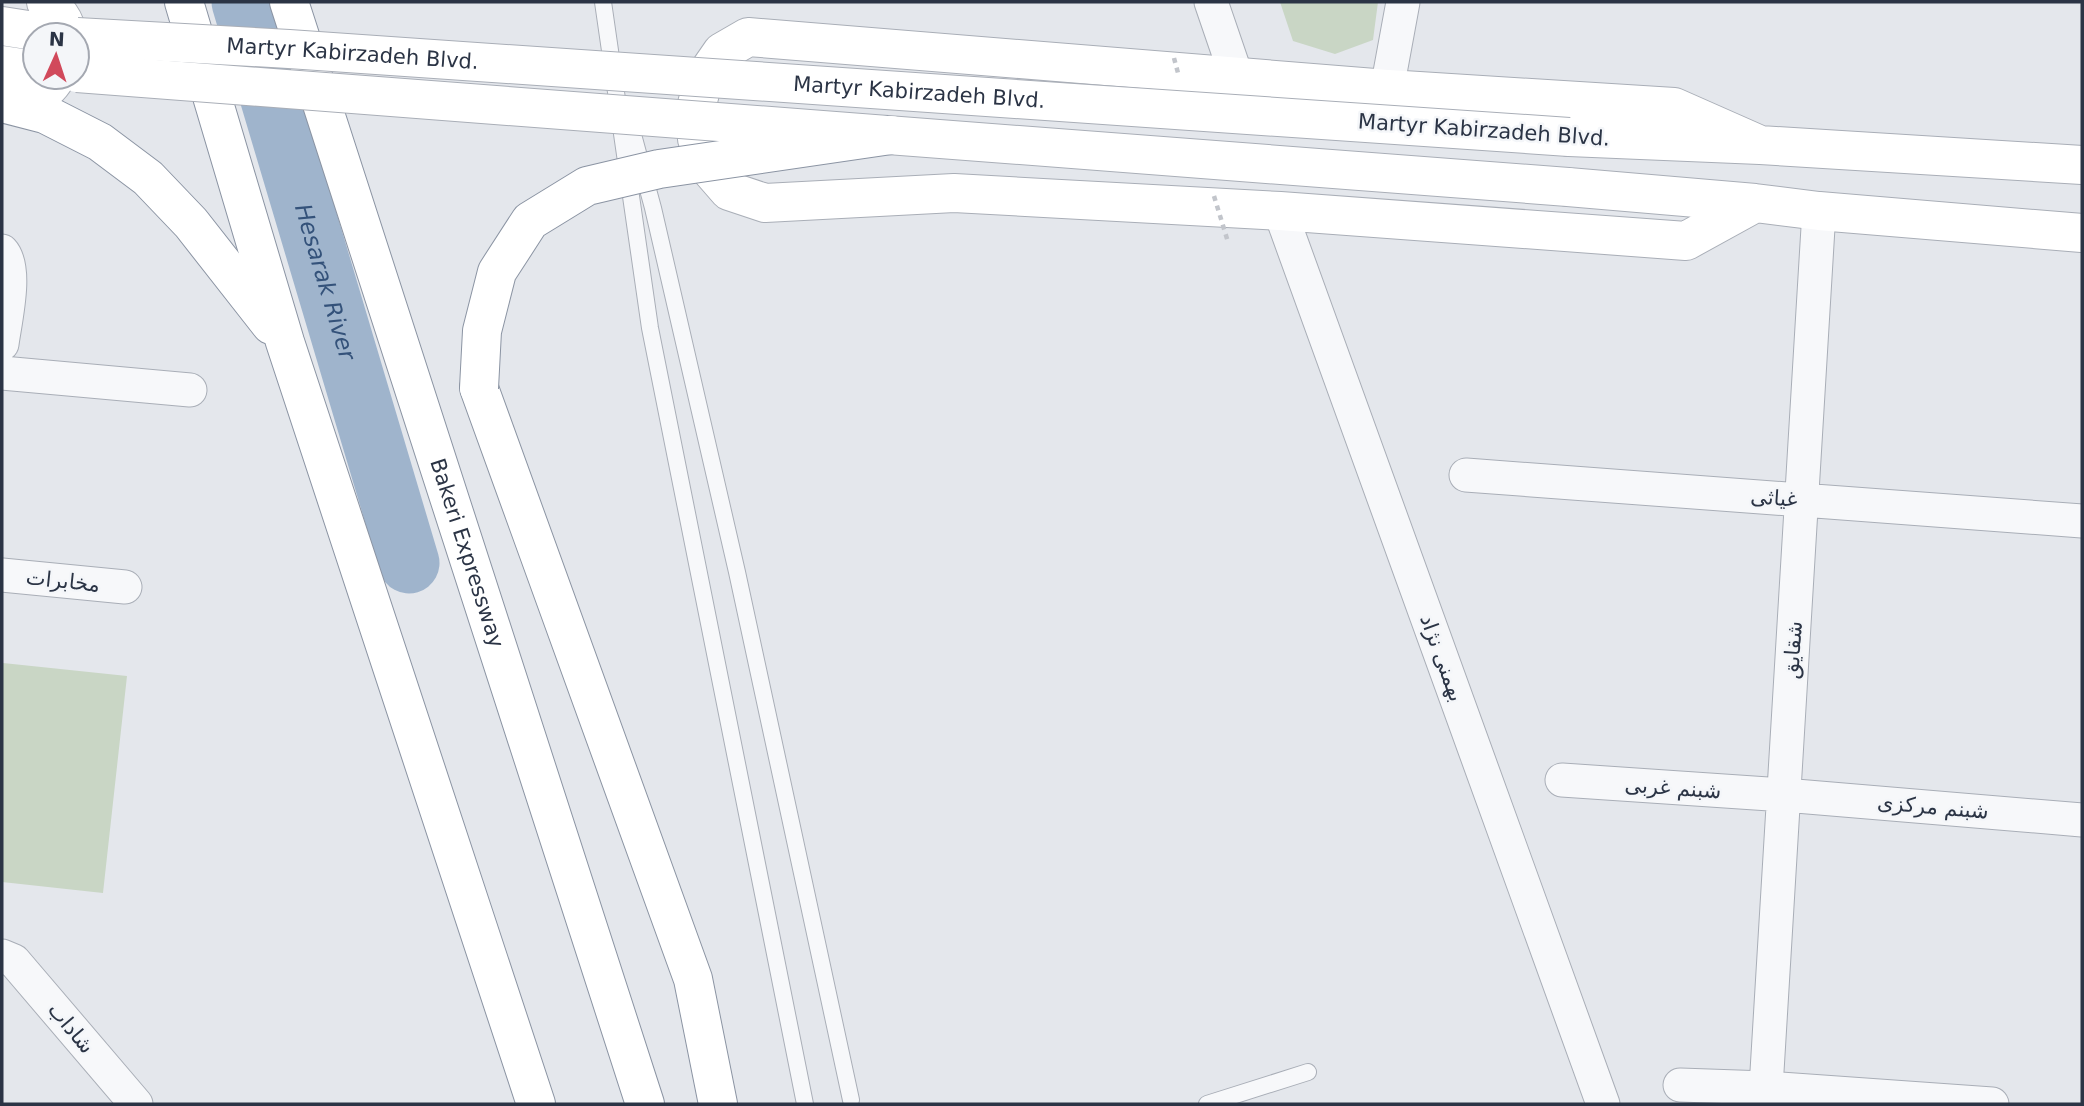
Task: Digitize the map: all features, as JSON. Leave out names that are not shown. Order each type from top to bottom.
[{"type":"main road","points":[[46,2],[59,12],[64,21]]},
{"type":"main road","points":[[184,2],[285,342],[536,1104]]},
{"type":"main road","name":"Bakeri Expressway","points":[[289,2],[645,1104]]},
{"type":"main road","points":[[2,26],[21,29]]},
{"type":"main road","name":"Martyr Kabirzadeh Blvd.","points":[[1280,211],[954,193],[765,203],[729,191],[709,168],[697,139],[696,108],[704,78],[722,52],[748,37],[1387,89],[1674,107],[1760,145]]},
{"type":"main road","name":"Martyr Kabirzadeh Blvd.","points":[[91,38],[1569,136],[2082,165]]},
{"type":"main road","points":[[2,65],[21,68]]},
{"type":"main road","name":"Martyr Kabirzadeh Blvd.","points":[[91,74],[1568,187],[2082,233]]},
{"type":"main road","points":[[2,102],[23,101],[44,91]]},
{"type":"main road","points":[[2,102],[45,114],[100,142],[148,178],[191,222],[285,342]]},
{"type":"main road","points":[[718,1104],[693,979],[479,388],[482,331],[497,272],[530,221],[587,186],[659,169],[891,135]]},
{"type":"main road","points":[[1280,211],[1686,241],[1755,203]]},
{"type":"street","points":[[1211,2],[1236,75]]},
{"type":"street","points":[[1387,89],[1404,2]]},
{"type":"street","name":"بهمنی نژاد","points":[[1280,211],[1603,1104]]},
{"type":"street","name":"شقایق","points":[[1766,1088],[1819,211]]},
{"type":"street","points":[[2,344],[6,263]]},
{"type":"street","points":[[2,373],[190,390]]},
{"type":"street","name":"غیاثی","points":[[1466,475],[2082,521]]},
{"type":"street","name":"مخابرات","points":[[2,575],[125,587]]},
{"type":"street","name":"شبنم غربی","points":[[1562,780],[1784,795]]},
{"type":"street","name":"شبنم مرکزی","points":[[1784,795],[2082,820]]},
{"type":"street","name":"شاداب","points":[[2,956],[14,961],[136,1104]]},
{"type":"street","points":[[1680,1085],[1766,1088],[1992,1104]]},
{"type":"lane","points":[[603,2],[650,328],[805,1104]]},
{"type":"lane","points":[[609,46],[657,222],[737,572],[846,1103]]},
{"type":"lane","points":[[1207,1104],[1308,1072]]},
{"type":"green space","points":[[1280,2],[1378,2],[1373,40],[1335,54],[1293,41]]},
{"type":"green space","points":[[3,663],[127,676],[103,893],[2,882]]},
{"type":"waterway","name":"Hesarak River","points":[[242,2],[409,563]]}]
